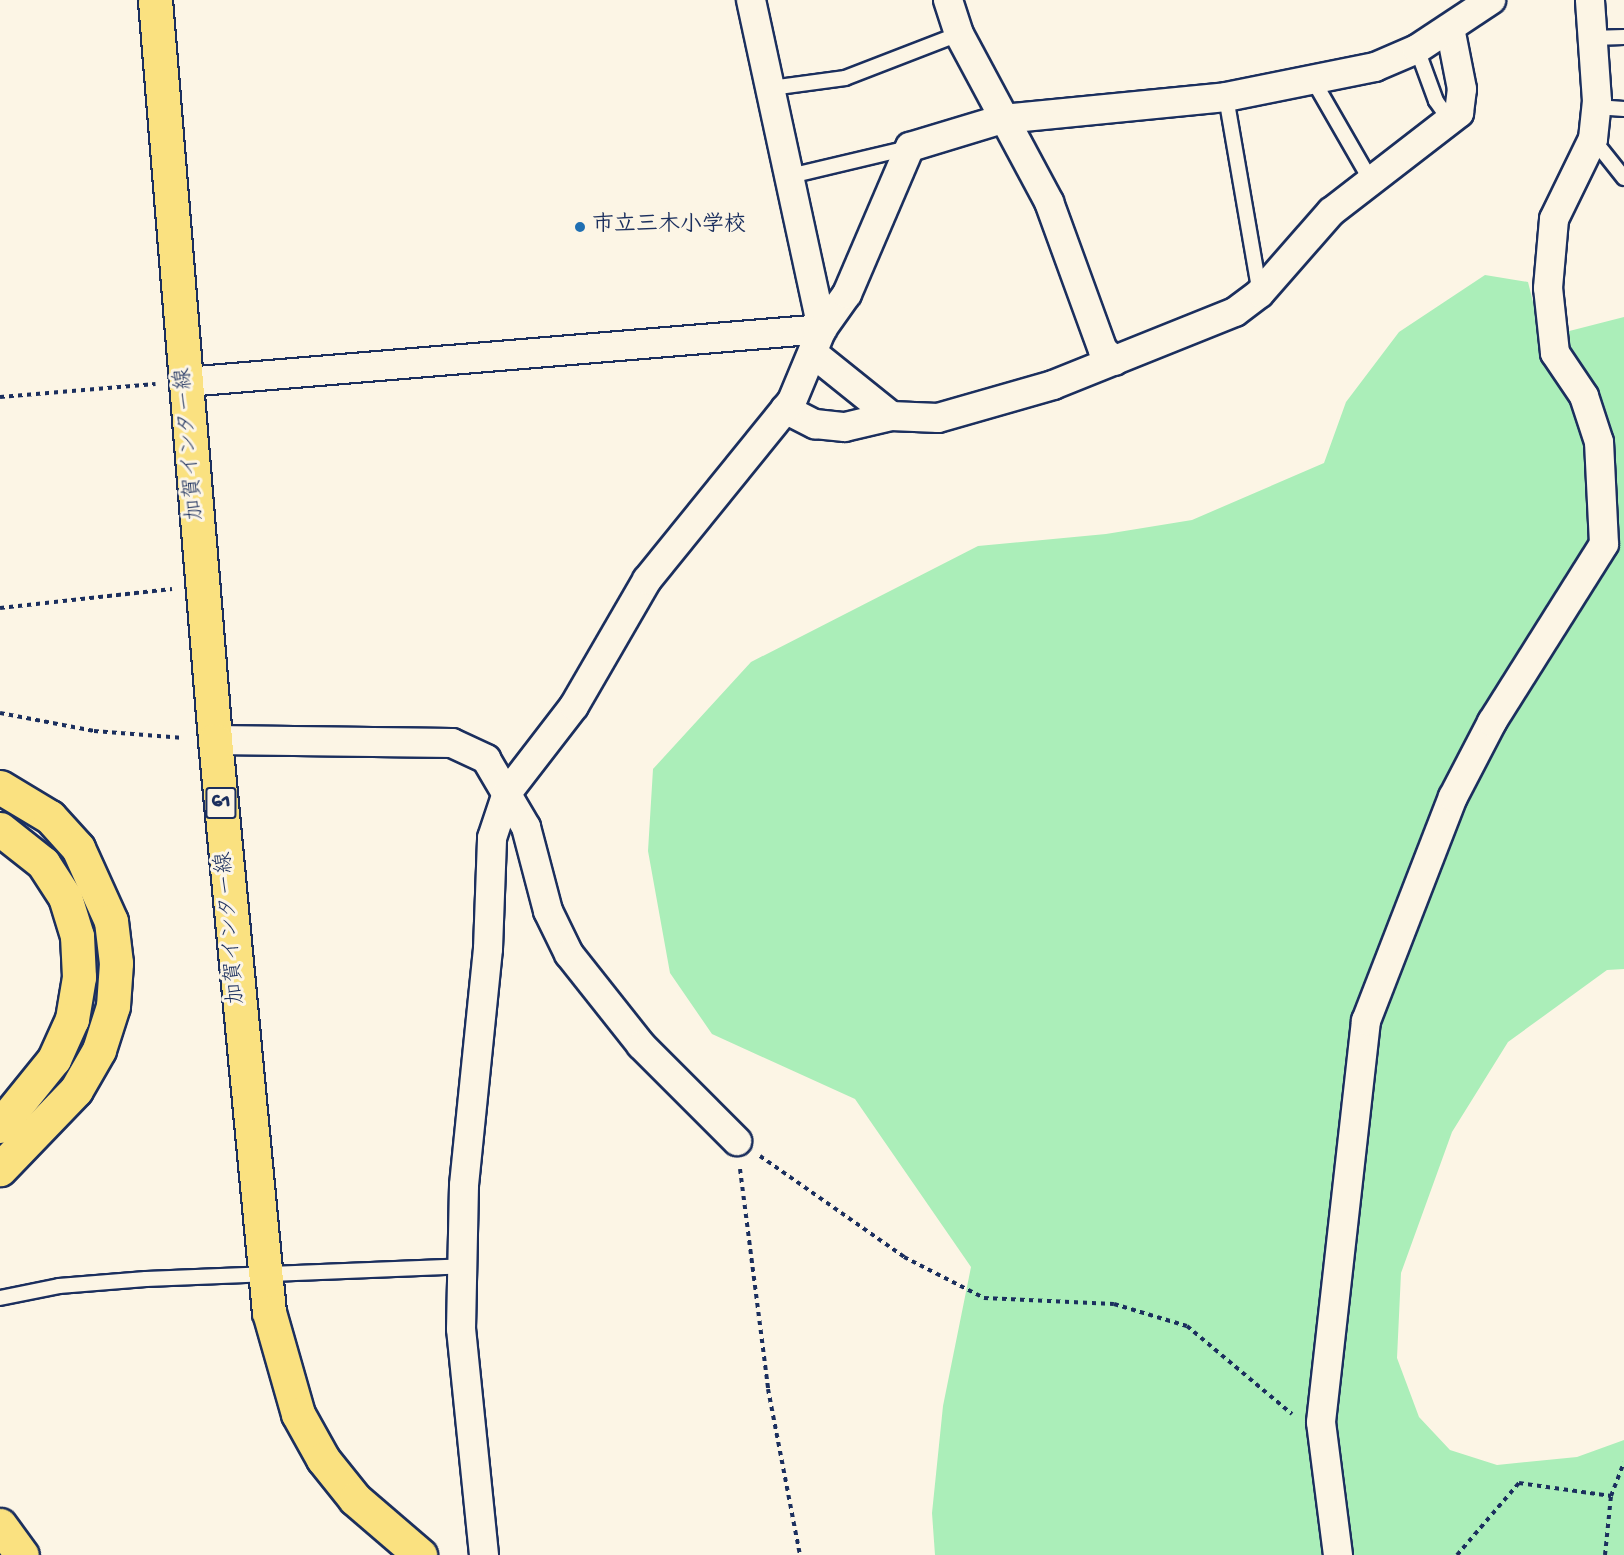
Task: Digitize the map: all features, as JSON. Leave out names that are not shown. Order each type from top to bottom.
[{"type":"main road","name":"加賀インター線","points":[[155,0],[215,740],[264,1272],[282,1368],[298,1414],[323,1460],[355,1499],[420,1555]]},
{"type":"main road","points":[[0,787],[50,817],[78,848],[111,921],[116,963],[112,1006],[82,1080],[44,1128],[0,1169]]},
{"type":"main road","points":[[0,829],[43,863],[65,897],[77,936],[79,977],[72,1019],[54,1059],[0,1126]]},
{"type":"main road","points":[[0,1525],[22,1555]]},
{"type":"main road","points":[[0,1548],[5,1555]]},
{"type":"street","points":[[751,0],[790,176],[818,342],[891,416]]},
{"type":"street","points":[[948,0],[958,34],[1048,202],[1103,350],[1115,361]]},
{"type":"street","points":[[484,1555],[461,1329],[464,1185],[488,949],[492,838],[507,793],[574,706],[646,580],[786,410],[818,342],[839,310],[910,147],[1004,119],[1226,97],[1375,67],[1417,49],[1491,0]]},
{"type":"street","points":[[1338,1555],[1321,1422],[1366,1021],[1453,796],[1492,722],[1604,544],[1599,442],[1584,396],[1555,353],[1548,288],[1554,219],[1593,140],[1596,107],[1590,0]]},
{"type":"street","points":[[786,410],[815,424],[845,427],[891,416],[938,418],[991,406],[1115,361],[1235,312],[1260,293],[1331,212],[1370,179],[1459,113],[1462,89],[1450,28]]},
{"type":"street","points":[[186,381],[818,342]]},
{"type":"street","points":[[215,740],[452,743],[486,759],[526,827],[548,911],[569,954],[641,1045],[736,1141]]},
{"type":"lane","points":[[771,88],[845,78],[958,34]]},
{"type":"lane","points":[[1592,38],[1624,38]]},
{"type":"lane","points":[[1417,49],[1436,101],[1450,120]]},
{"type":"lane","points":[[1313,80],[1370,179]]},
{"type":"lane","points":[[1226,97],[1260,293]]},
{"type":"lane","points":[[1596,107],[1624,109]]},
{"type":"lane","points":[[1593,140],[1624,178]]},
{"type":"lane","points":[[790,176],[910,147]]},
{"type":"lane","points":[[0,1298],[59,1286],[264,1272],[464,1266]]},
{"type":"path","points":[[0,397],[186,381]]},
{"type":"path","points":[[0,608],[203,586]]},
{"type":"path","points":[[0,713],[94,731],[215,740]]},
{"type":"path","points":[[736,1141],[856,1226],[945,1280],[984,1298],[1114,1304],[1150,1311],[1186,1326],[1284,1409],[1321,1422]]},
{"type":"path","points":[[736,1141],[768,1389],[800,1555]]},
{"type":"path","points":[[1605,1555],[1611,1496],[1624,1462]]},
{"type":"path","points":[[1457,1555],[1519,1483],[1611,1496]]},
{"type":"green space","points":[[1485,275],[1528,282],[1542,338],[1624,317],[1624,969],[1607,970],[1508,1042],[1452,1132],[1401,1273],[1397,1358],[1419,1417],[1450,1450],[1497,1465],[1577,1457],[1624,1440],[1624,1555],[935,1555],[932,1513],[943,1406],[971,1267],[855,1099],[712,1034],[670,973],[648,851],[653,769],[751,662],[978,546],[1106,534],[1192,520],[1324,463],[1346,402],[1399,332]]},
{"type":"place","name":"市立三木小学校","points":[[580,227]]}]
